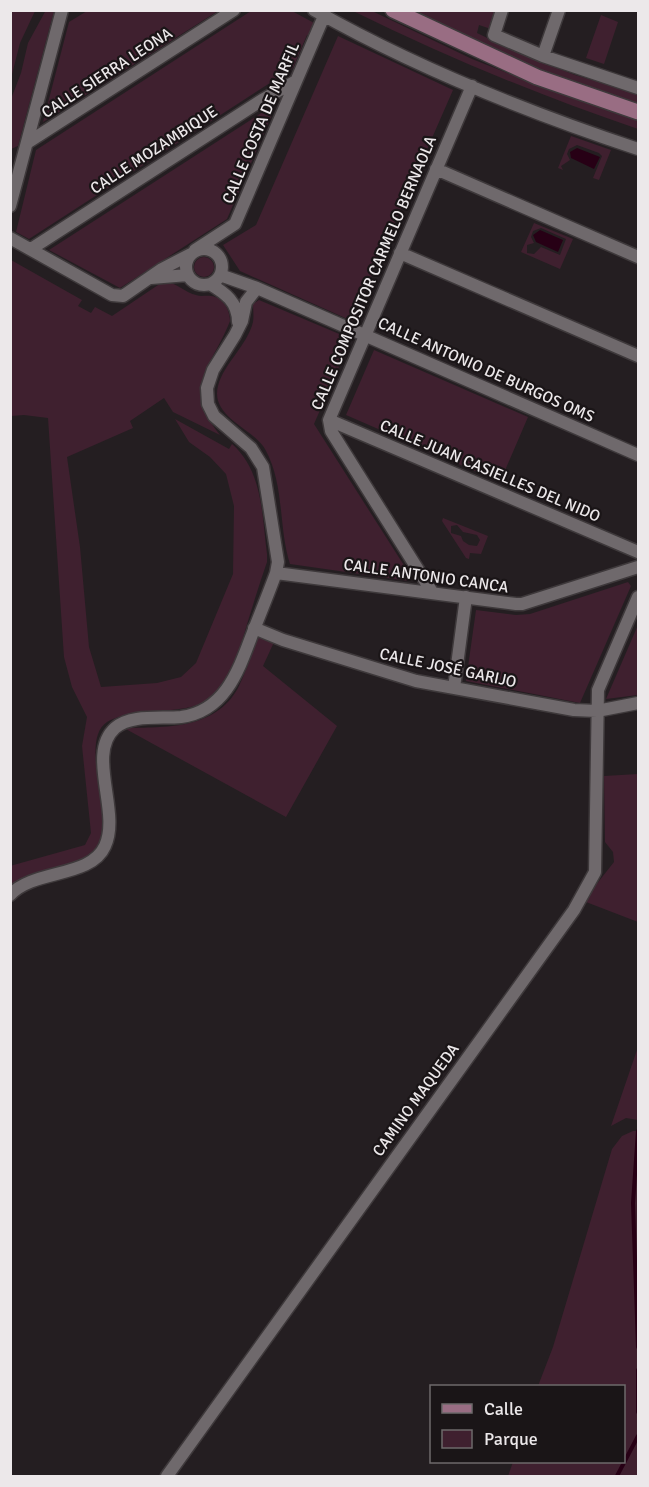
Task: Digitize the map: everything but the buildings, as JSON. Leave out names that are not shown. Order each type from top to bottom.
[{"type":"main road","points":[[393,10],[537,77],[639,112]]},
{"type":"street","name":"CALLE SIERRA LEONA","points":[[27,143],[234,10]]},
{"type":"street","points":[[502,10],[494,35],[543,56],[639,88]]},
{"type":"street","points":[[543,56],[559,10]]},
{"type":"street","points":[[10,206],[64,12]]},
{"type":"street","points":[[319,14],[387,49],[472,86],[549,117],[639,148]]},
{"type":"street","name":"CALLE COSTA DE MARFIL","points":[[10,238],[112,295],[123,296],[162,269],[219,236],[235,224],[296,81],[319,14]]},
{"type":"street","name":"CALLE MOZAMBIQUE","points":[[31,249],[252,106],[296,81]]},
{"type":"street","name":"CALLE COMPOSITOR CARMELO BERNAOLA","points":[[432,592],[331,431],[329,420],[472,86]]},
{"type":"street","points":[[436,169],[639,257]]},
{"type":"street","name":"CALLE COSTA DE MARFIL","points":[[212,251],[219,236]]},
{"type":"street","points":[[209,249],[212,251],[221,259],[222,270],[216,280],[201,285],[195,283],[188,275],[186,263],[193,252],[209,249]]},
{"type":"street","points":[[400,253],[639,356]]},
{"type":"street","name":"CALLE COSTA DE MARFIL","points":[[150,279],[188,275]]},
{"type":"street","points":[[216,280],[234,291],[243,309]]},
{"type":"street","points":[[216,280],[235,304],[238,316],[235,335]]},
{"type":"street","name":"CALLE ANTONIO DE BURGOS OMS","points":[[216,280],[256,288],[639,454]]},
{"type":"street","points":[[10,895],[16,889],[35,879],[93,861],[104,849],[110,836],[111,823],[104,746],[107,738],[117,727],[135,720],[183,717],[206,710],[224,695],[237,675],[276,573],[278,562],[263,467],[251,448],[214,416],[208,404],[207,388],[213,370],[242,321],[246,302],[256,288]]},
{"type":"street","name":"CALLE JUAN CASIELLES DEL NIDO","points":[[329,420],[639,554]]},
{"type":"street","points":[[639,554],[639,566]]},
{"type":"street","name":"CALLE ANTONIO CANCA","points":[[276,573],[522,604],[639,566]]},
{"type":"street","points":[[454,688],[466,597]]},
{"type":"street","name":"CAMINO MAQUEDA","points":[[166,1476],[574,910],[595,872],[598,690],[639,597]]},
{"type":"street","name":"CALLE JOSÉ GARIJO","points":[[254,628],[393,675],[454,688],[574,710],[597,711],[639,703]]},
{"type":"green space","points":[[11,10],[35,11],[20,43],[11,78]]},
{"type":"green space","points":[[46,10],[54,11],[18,146],[11,149],[11,99],[21,73],[28,43]]},
{"type":"green space","points":[[87,11],[218,11],[43,122],[69,22]]},
{"type":"green space","points":[[251,11],[292,11],[316,24],[312,36],[307,35],[293,68],[29,239],[16,232],[36,150]]},
{"type":"green space","points":[[353,11],[372,11],[472,59],[638,121],[638,129],[494,75]]},
{"type":"green space","points":[[412,11],[497,11],[491,29],[479,25],[477,33],[575,75],[638,93],[638,103],[520,62]]},
{"type":"green space","points":[[601,15],[618,22],[604,64],[586,58]]},
{"type":"green space","points":[[338,36],[453,90],[352,321],[240,271],[223,245],[256,225]]},
{"type":"green space","points":[[269,108],[273,112],[227,219],[120,288],[49,250]]},
{"type":"green space","points":[[571,136],[611,150],[599,180],[593,178],[602,156],[577,145],[569,149],[567,154],[570,160],[561,166],[563,170],[558,168]]},
{"type":"green space","points":[[534,223],[573,239],[560,269],[521,252]],"holes":[[[541,228],[566,239],[560,255],[541,247],[534,254],[527,253],[527,245],[534,243],[531,237],[533,231]]]},
{"type":"green space","points":[[204,257],[211,260],[214,267],[211,274],[204,277],[197,274],[194,267],[197,260]]},
{"type":"green space","points":[[11,260],[82,300],[78,306],[91,313],[95,307],[112,316],[164,281],[192,294],[219,299],[225,305],[230,317],[223,338],[208,365],[201,390],[202,403],[208,418],[220,435],[173,412],[164,398],[130,421],[133,428],[67,457],[80,547],[89,647],[101,687],[157,683],[181,677],[196,663],[233,574],[234,506],[226,474],[210,457],[189,442],[175,419],[229,449],[232,444],[250,467],[259,495],[267,562],[234,665],[219,692],[191,707],[132,714],[114,719],[107,722],[99,731],[96,759],[104,824],[103,837],[97,848],[76,862],[21,880],[11,887],[10,866],[85,845],[91,833],[82,746],[87,717],[72,687],[64,657],[48,418],[11,416]]},
{"type":"green space","points":[[259,300],[351,339],[314,424],[412,578],[409,581],[290,564],[276,477],[265,449],[226,414],[217,397],[218,386],[225,370],[250,331],[253,304]]},
{"type":"green space","points":[[374,350],[528,417],[500,482],[346,415]]},
{"type":"green space","points":[[443,518],[488,536],[481,554],[470,553],[469,559],[466,558],[442,521]],"holes":[[[457,525],[463,532],[477,535],[480,540],[477,546],[469,545],[463,541],[461,536],[451,533],[451,526]]]},
{"type":"green space","points":[[628,582],[631,586],[580,703],[466,681],[476,610],[516,615],[530,614]]},
{"type":"green space","points":[[638,625],[638,695],[606,699]]},
{"type":"green space","points":[[259,636],[275,640],[263,666],[337,726],[286,817],[124,728],[172,726],[203,719],[216,712],[228,702],[238,688]]},
{"type":"green space","points":[[638,774],[638,922],[586,902],[595,886],[614,862],[613,852],[605,842],[604,776]]},
{"type":"green space","points":[[638,1047],[638,1120],[626,1118],[611,1126]]},
{"type":"green space","points":[[638,1131],[638,1476],[508,1476],[513,1463],[625,1463],[625,1385],[538,1385],[553,1347],[612,1149],[622,1136]]},
{"type":"shaded area","points":[[577,148],[600,157],[594,169],[571,158],[570,152]]},
{"type":"shaded area","points":[[540,230],[563,240],[558,252],[536,242],[533,235]]},
{"type":"waterway","points":[[638,1131],[633,1203],[638,1347]]},
{"type":"waterway","points":[[638,1370],[638,1412]]},
{"type":"waterway","points":[[625,1461],[638,1436]]},
{"type":"waterway","points":[[617,1476],[624,1463]]}]
